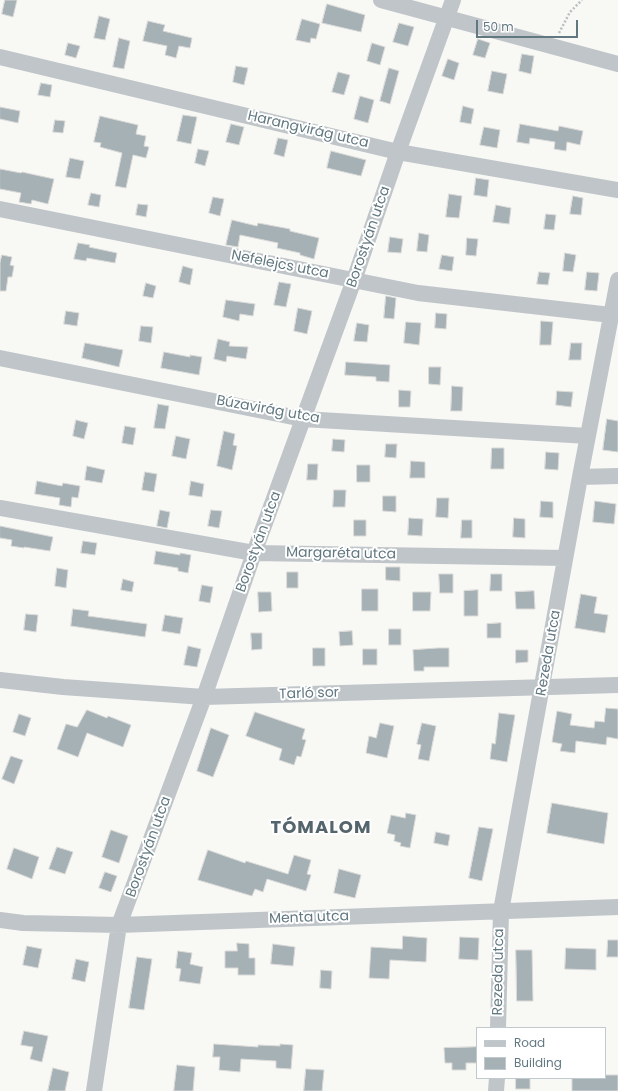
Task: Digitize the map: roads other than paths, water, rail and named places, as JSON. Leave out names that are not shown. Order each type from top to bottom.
[{"type":"street","points":[[381,0],[618,64]]},
{"type":"street","name":"Borostyán utca","points":[[94,1091],[119,926],[204,697],[254,553],[354,280],[453,0]]},
{"type":"street","name":"Harangvirág utca","points":[[0,57],[398,152],[618,190]]},
{"type":"street","name":"Nefelejcs utca","points":[[0,209],[418,293],[611,315]]},
{"type":"street","name":"Rezeda utca","points":[[498,1027],[501,910],[543,687],[580,477],[618,280]]},
{"type":"street","name":"Búzavirág utca","points":[[0,358],[303,419],[588,436]]},
{"type":"street","points":[[580,477],[618,476]]},
{"type":"street","name":"Margaréta utca","points":[[0,508],[254,553],[565,558]]},
{"type":"street","name":"Tarló sor","points":[[0,680],[63,687],[204,697],[618,684]]},
{"type":"street","name":"Menta utca","points":[[0,920],[23,923],[119,926],[501,910],[618,907]]},
{"type":"street","points":[[496,1091],[497,1079]]},
{"type":"district","name":"TÓMALOM","points":[[321,828]]}]
